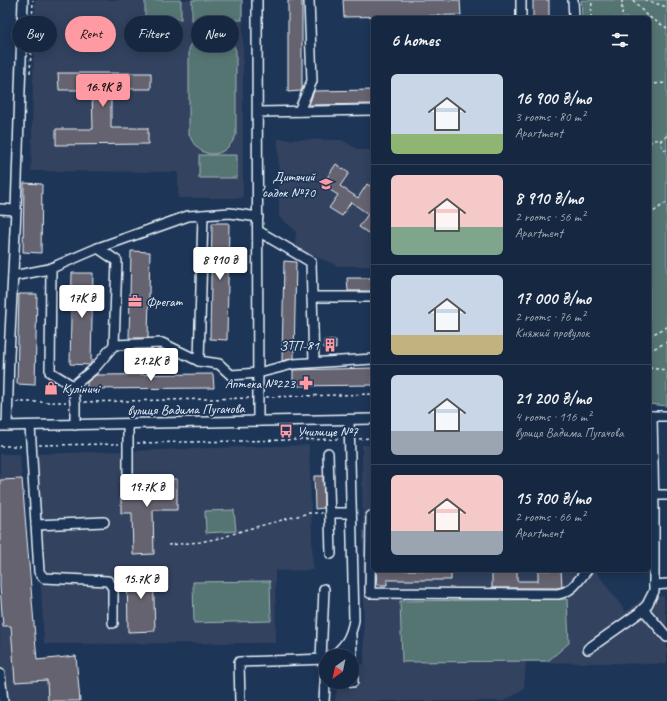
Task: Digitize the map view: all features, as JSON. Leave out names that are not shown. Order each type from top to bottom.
[{"type":"street","points":[[3,426],[8,402],[4,356],[13,276],[23,0]]},
{"type":"street","points":[[257,0],[258,421]]},
{"type":"street","points":[[300,111],[312,81],[309,0]]},
{"type":"street","points":[[521,0],[521,16]]},
{"type":"street","points":[[573,0],[574,16]]},
{"type":"street","points":[[258,112],[371,110]]},
{"type":"street","points":[[0,209],[16,210]]},
{"type":"street","points":[[13,276],[51,268],[98,248],[188,216],[230,213],[258,217]]},
{"type":"street","points":[[199,360],[203,215]]},
{"type":"street","points":[[258,230],[311,262],[314,362]]},
{"type":"street","points":[[73,386],[94,369],[114,345],[117,261],[98,248]]},
{"type":"street","points":[[51,268],[50,372],[73,386]]},
{"type":"street","points":[[312,297],[371,297]]},
{"type":"street","points":[[114,345],[162,344],[199,360],[219,364],[231,375],[258,373],[293,364],[371,359]]},
{"type":"street","points":[[73,386],[75,425]]},
{"type":"street","points":[[651,416],[667,416]]},
{"type":"street","name":"вулиця Вадима Пугачова","points":[[3,426],[371,419]]},
{"type":"street","points":[[349,420],[354,620],[351,635],[352,649]]},
{"type":"street","points":[[128,424],[128,473]]},
{"type":"street","points":[[30,426],[39,572],[44,578],[108,581],[113,588],[113,623]]},
{"type":"street","points":[[588,650],[643,609],[647,605],[654,591],[651,442]]},
{"type":"street","points":[[328,453],[331,554]]},
{"type":"street","points":[[653,495],[667,495]]},
{"type":"street","points":[[330,513],[351,514]]},
{"type":"street","points":[[371,516],[370,593],[558,594],[566,593],[572,589],[585,572]]},
{"type":"street","points":[[36,525],[104,522]]},
{"type":"street","points":[[654,585],[667,584]]},
{"type":"street","points":[[324,589],[324,649]]},
{"type":"street","points":[[643,609],[667,637]]},
{"type":"street","points":[[340,649],[351,635]]},
{"type":"street","points":[[240,701],[239,662],[319,661]]},
{"type":"street","points":[[0,674],[3,701]]},
{"type":"street","points":[[324,689],[324,701]]},
{"type":"path","points":[[590,16],[592,0]]},
{"type":"path","points":[[622,0],[622,16]]},
{"type":"path","points":[[633,0],[648,16]]},
{"type":"path","points":[[645,0],[667,7]]},
{"type":"path","points":[[651,18],[667,28]]},
{"type":"path","points":[[651,84],[667,83]]},
{"type":"path","points":[[651,142],[654,140],[661,140],[667,136]]},
{"type":"path","points":[[661,140],[661,147],[667,150]]},
{"type":"path","points":[[651,214],[667,202]]},
{"type":"path","points":[[651,335],[667,327]]},
{"type":"path","points":[[651,350],[667,342]]},
{"type":"path","points":[[651,368],[667,370]]},
{"type":"path","points":[[8,402],[259,398],[371,394]]},
{"type":"path","points":[[0,446],[371,438]]},
{"type":"path","points":[[168,545],[200,542],[224,537],[244,530],[309,513],[330,513]]},
{"type":"shaded area","points":[[35,0],[243,0],[243,198],[178,198],[178,172],[31,171],[34,52],[57,52],[57,16],[35,16]]},
{"type":"shaded area","name":"Дитячий садок №70","points":[[278,139],[342,140],[359,150],[371,150],[371,266],[338,266],[295,248],[296,231],[279,217]]},
{"type":"shaded area","points":[[309,445],[313,570],[275,571],[276,643],[44,644],[34,454]]},
{"type":"shaded area","points":[[362,445],[371,445],[371,572],[596,572],[626,612],[644,598],[664,596],[665,614],[667,614],[667,664],[526,662],[524,688],[503,701],[335,701],[337,689],[359,689],[359,665],[364,664]]},
{"type":"shaded area","points":[[0,454],[20,454],[37,659],[76,656],[80,701],[0,701]]},
{"type":"green space","points":[[145,0],[181,0],[181,16],[145,16]]},
{"type":"green space","points":[[192,0],[242,0],[242,20],[239,20],[239,16],[192,16]]},
{"type":"green space","points":[[581,0],[667,0],[667,406],[651,404],[651,16],[582,16]]},
{"type":"green space","points":[[191,46],[191,52],[236,52],[236,135],[231,143],[219,153],[205,153],[193,143],[189,134],[189,49]]},
{"type":"green space","points":[[199,155],[237,155],[237,178],[199,178]]},
{"type":"green space","points":[[234,510],[236,531],[206,533],[205,511]]},
{"type":"green space","points":[[270,581],[271,621],[194,623],[193,582]]},
{"type":"green space","points":[[567,599],[569,643],[548,661],[402,662],[400,601]]},
{"type":"building","points":[[288,0],[302,0],[302,89],[301,91],[288,92]]},
{"type":"building","points":[[343,0],[460,0],[461,15],[344,17]]},
{"type":"building","points":[[533,0],[549,0],[549,16],[533,16]]},
{"type":"building","points":[[58,73],[151,73],[151,89],[111,89],[111,128],[148,128],[148,144],[56,145],[56,129],[93,129],[92,90],[59,90]]},
{"type":"building","points":[[371,90],[371,104],[309,105],[314,91]]},
{"type":"building","points":[[336,164],[349,173],[340,186],[358,198],[367,184],[371,187],[371,235],[359,227],[368,214],[351,202],[342,216],[329,208],[338,195],[322,185]]},
{"type":"building","points":[[24,183],[42,184],[41,253],[23,252]]},
{"type":"building","points":[[212,223],[229,223],[227,340],[210,339]]},
{"type":"building","points":[[131,251],[150,252],[148,338],[129,338]]},
{"type":"building","points":[[284,261],[296,262],[294,358],[282,361]]},
{"type":"building","points":[[72,273],[93,273],[90,365],[70,364]]},
{"type":"building","points":[[347,278],[371,278],[371,291],[348,291]]},
{"type":"building","points":[[19,294],[37,294],[35,385],[17,384]]},
{"type":"building","name":"ЗТП-81","points":[[324,340],[336,341],[336,349],[324,348]]},
{"type":"building","points":[[371,368],[371,385],[293,386],[293,370]]},
{"type":"building","points":[[213,374],[214,388],[87,389],[87,382],[96,375]]},
{"type":"building","points":[[314,476],[323,476],[324,508],[315,509]]},
{"type":"building","points":[[22,479],[37,660],[76,656],[80,701],[48,701],[47,680],[15,682],[11,626],[3,626],[0,587],[0,480]]},
{"type":"building","points":[[177,479],[177,510],[153,510],[154,554],[133,555],[132,513],[121,513],[121,480]]},
{"type":"building","points":[[127,569],[153,569],[155,631],[128,632]]},
{"type":"building","points":[[376,572],[451,572],[451,580],[387,580],[387,585],[377,585]]},
{"type":"building","points":[[492,572],[517,572],[517,581],[538,581],[538,572],[561,572],[562,587],[492,588]]},
{"type":"place","name":"Дитячий садок №70","points":[[326,184]]},
{"type":"place","name":"Фрегат","points":[[135,301]]},
{"type":"place","name":"ЗТП-81","points":[[330,345]]},
{"type":"place","name":"Аптека №223","points":[[306,383]]},
{"type":"place","name":"Куліничі","points":[[51,388]]},
{"type":"place","name":"Училище №7","points":[[286,431]]}]
